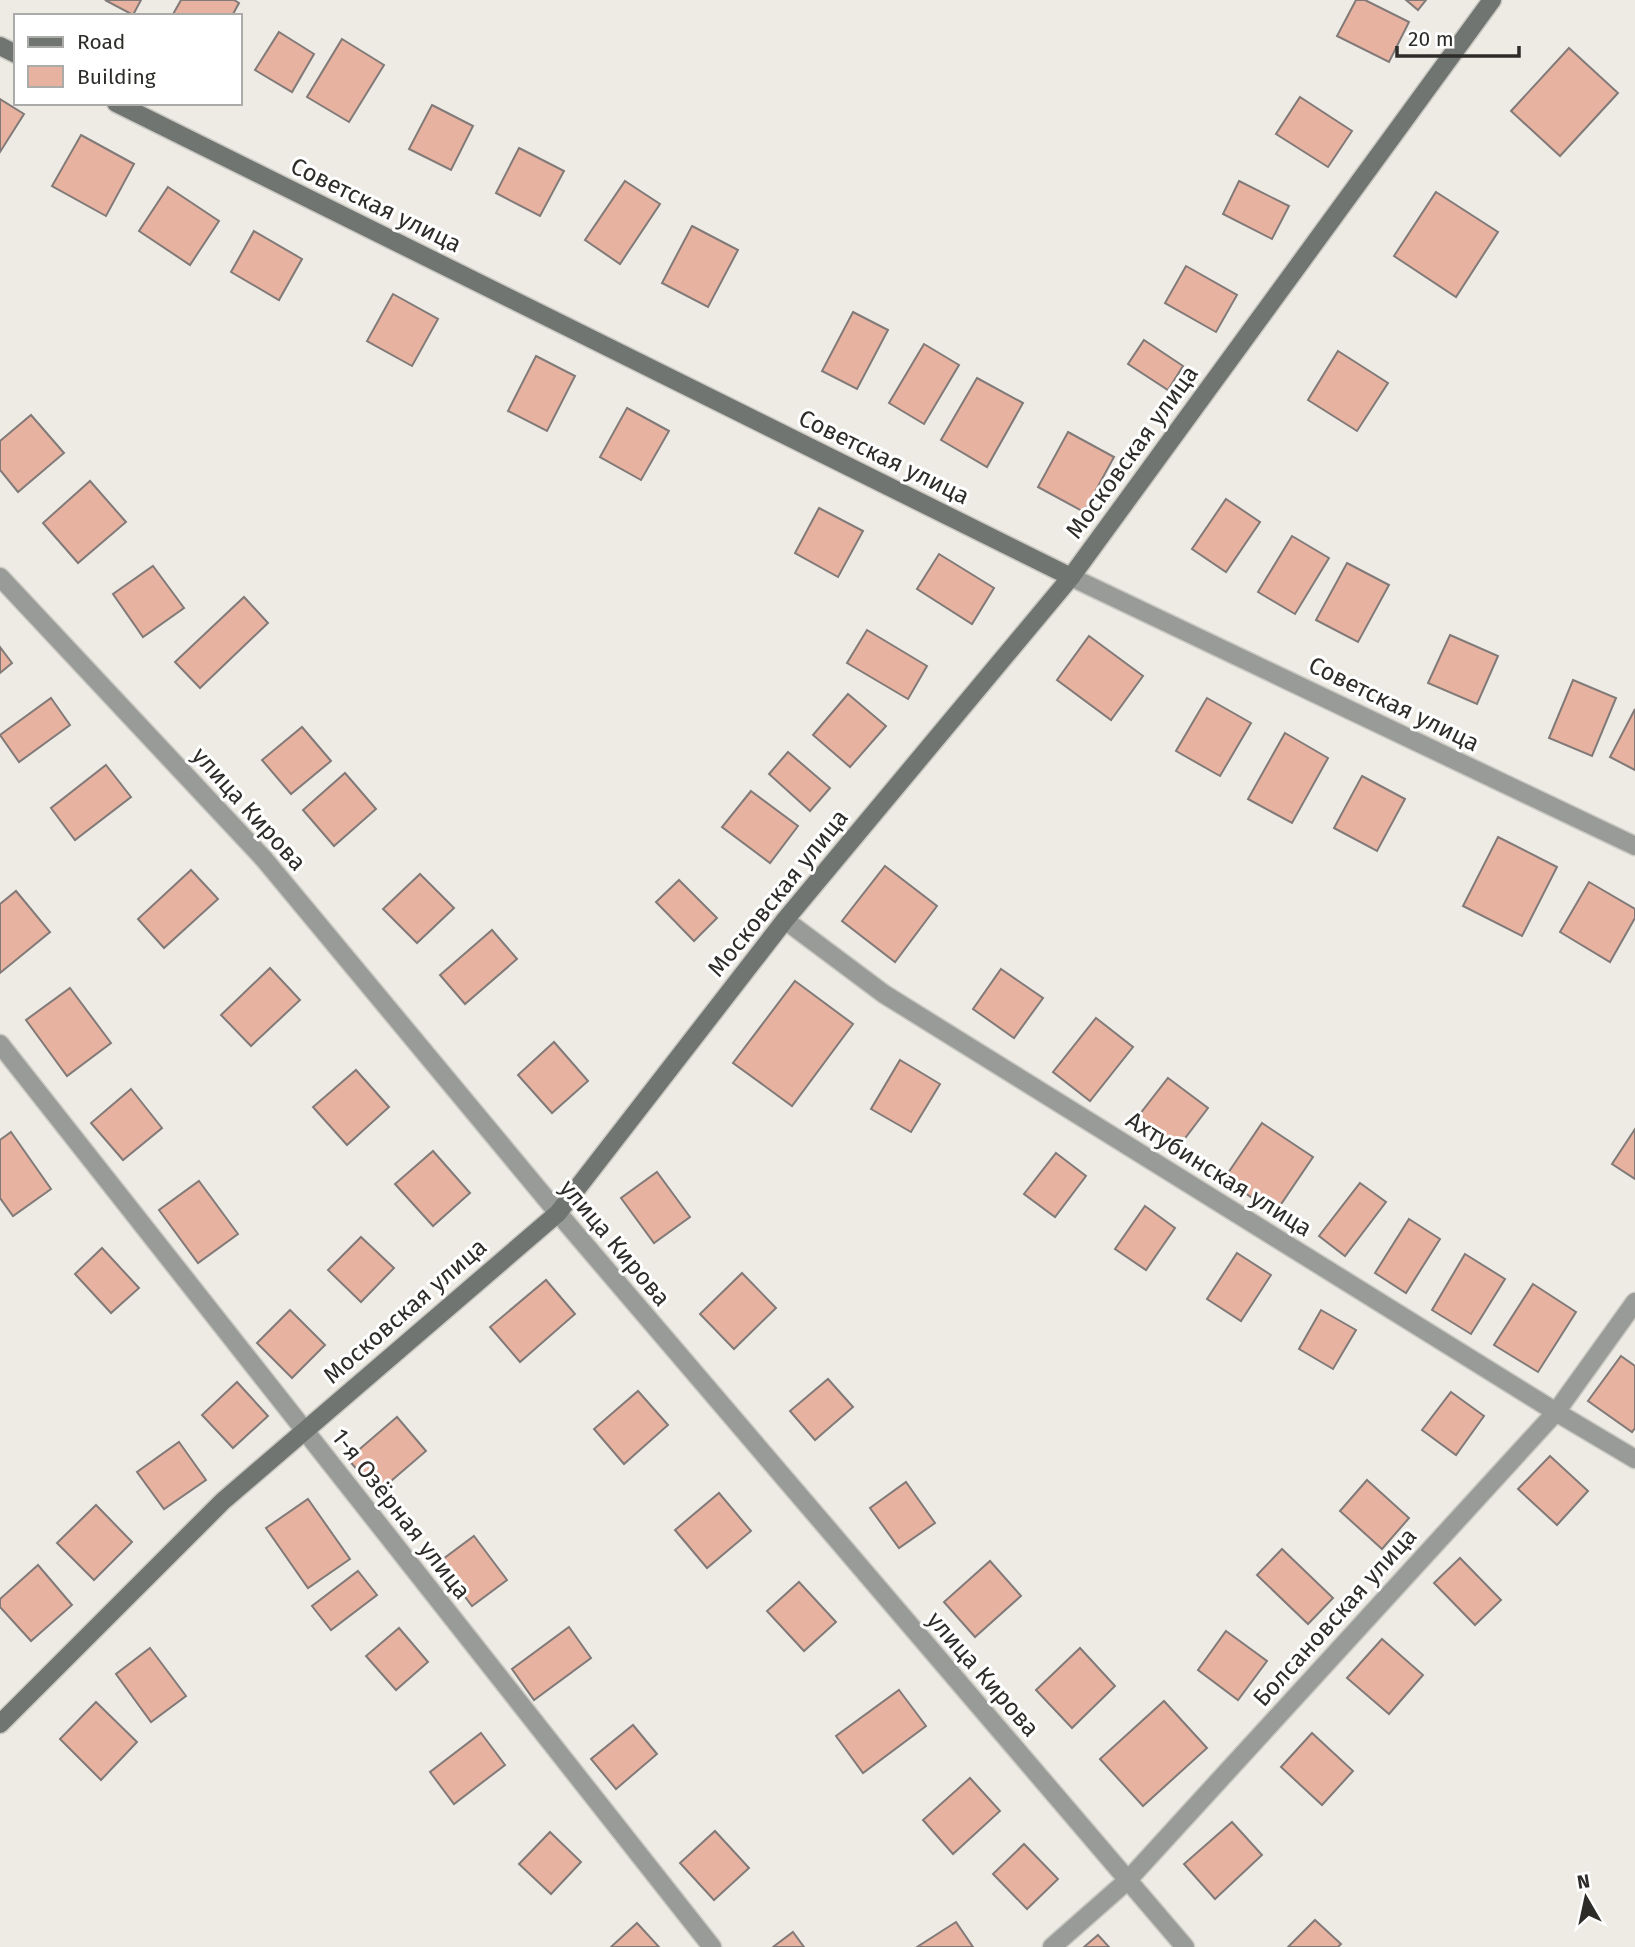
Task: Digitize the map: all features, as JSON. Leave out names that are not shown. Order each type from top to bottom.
[{"type":"street","name":"Московская улица","points":[[0,1724],[223,1501],[558,1213],[785,920],[1071,577],[1492,0]]},
{"type":"street","name":"Советская улица","points":[[120,105],[1071,577],[1635,846]]},
{"type":"street","name":"улица Кирова","points":[[0,577],[264,859],[558,1213],[1185,1947]]},
{"type":"street","name":"Ахтубинская улица","points":[[785,920],[884,994],[1635,1459]]},
{"type":"street","name":"1-я Озёрная улица","points":[[0,1044],[712,1947]]},
{"type":"street","name":"Болсановская улица","points":[[1052,1947],[1128,1880],[1556,1412],[1635,1302]]},
{"type":"building","points":[[105,0],[141,0],[131,14]]},
{"type":"building","points":[[181,0],[234,0],[239,3],[233,14],[173,14]]},
{"type":"building","points":[[1356,0],[1365,0],[1409,22],[1389,62],[1337,36]]},
{"type":"building","points":[[1406,0],[1426,0],[1418,10]]},
{"type":"building","points":[[279,32],[314,54],[292,92],[255,70]]},
{"type":"building","points":[[342,39],[384,65],[349,122],[307,97]]},
{"type":"building","points":[[1569,48],[1618,93],[1560,156],[1511,111]]},
{"type":"building","points":[[1300,97],[1352,131],[1328,167],[1276,134]]},
{"type":"building","points":[[0,99],[24,114],[0,152]]},
{"type":"building","points":[[432,105],[473,126],[451,170],[409,149]]},
{"type":"building","points":[[81,135],[134,164],[106,216],[52,186]]},
{"type":"building","points":[[519,148],[564,171],[540,216],[496,193]]},
{"type":"building","points":[[625,181],[660,204],[620,264],[585,240]]},
{"type":"building","points":[[1239,181],[1289,206],[1272,239],[1223,214]]},
{"type":"building","points":[[168,187],[219,221],[190,265],[139,231]]},
{"type":"building","points":[[1436,192],[1498,232],[1456,297],[1394,256]]},
{"type":"building","points":[[692,226],[738,250],[708,307],[662,283]]},
{"type":"building","points":[[254,231],[302,259],[279,300],[231,272]]},
{"type":"building","points":[[1186,266],[1237,295],[1216,332],[1165,303]]},
{"type":"building","points":[[393,294],[438,319],[412,366],[367,341]]},
{"type":"building","points":[[853,312],[888,330],[857,389],[822,371]]},
{"type":"building","points":[[1144,340],[1183,366],[1168,390],[1128,364]]},
{"type":"building","points":[[924,344],[959,365],[924,424],[889,403]]},
{"type":"building","points":[[1338,351],[1388,383],[1357,431],[1308,400]]},
{"type":"building","points":[[536,356],[575,376],[547,431],[508,411]]},
{"type":"building","points":[[977,378],[1023,403],[987,467],[941,440]]},
{"type":"building","points":[[627,408],[669,431],[641,480],[600,457]]},
{"type":"building","points":[[31,415],[64,453],[18,492],[0,470],[0,441]]},
{"type":"building","points":[[1068,432],[1114,457],[1084,512],[1038,487]]},
{"type":"building","points":[[90,481],[126,522],[78,563],[43,523]]},
{"type":"building","points":[[1226,499],[1260,522],[1226,572],[1192,549]]},
{"type":"building","points":[[819,508],[863,531],[838,577],[795,553]]},
{"type":"building","points":[[1292,536],[1329,558],[1295,614],[1258,592]]},
{"type":"building","points":[[939,554],[994,588],[972,624],[917,589]]},
{"type":"building","points":[[1347,563],[1389,585],[1358,642],[1316,620]]},
{"type":"building","points":[[153,566],[184,608],[143,637],[113,594]]},
{"type":"building","points":[[244,597],[268,623],[200,688],[175,662]]},
{"type":"building","points":[[867,630],[927,666],[908,699],[847,663]]},
{"type":"building","points":[[1450,635],[1498,656],[1477,704],[1428,683]]},
{"type":"building","points":[[1089,636],[1143,676],[1111,720],[1057,680]]},
{"type":"building","points":[[0,647],[12,663],[0,673]]},
{"type":"building","points":[[1573,680],[1616,698],[1592,756],[1549,738]]},
{"type":"building","points":[[848,694],[886,726],[850,767],[813,735]]},
{"type":"building","points":[[51,698],[70,725],[19,762],[0,735]]},
{"type":"building","points":[[1207,698],[1251,723],[1220,776],[1176,751]]},
{"type":"building","points":[[1635,709],[1635,770],[1610,757]]},
{"type":"building","points":[[302,727],[331,761],[291,794],[262,760]]},
{"type":"building","points":[[1285,733],[1328,758],[1292,823],[1248,799]]},
{"type":"building","points":[[788,752],[830,788],[810,811],[769,774]]},
{"type":"building","points":[[106,765],[131,797],[75,840],[51,808]]},
{"type":"building","points":[[345,773],[376,809],[334,846],[303,810]]},
{"type":"building","points":[[1362,776],[1405,799],[1377,851],[1334,828]]},
{"type":"building","points":[[751,791],[798,826],[770,863],[722,827]]},
{"type":"building","points":[[1498,837],[1557,867],[1522,936],[1463,906]]},
{"type":"building","points":[[885,866],[937,906],[895,962],[842,921]]},
{"type":"building","points":[[191,870],[218,899],[164,948],[138,919]]},
{"type":"building","points":[[420,874],[454,908],[417,943],[383,909]]},
{"type":"building","points":[[679,880],[717,918],[694,941],[656,902]]},
{"type":"building","points":[[1589,882],[1635,909],[1635,918],[1610,962],[1560,932]]},
{"type":"building","points":[[16,891],[50,932],[0,973],[0,904]]},
{"type":"building","points":[[492,930],[517,959],[465,1004],[440,975]]},
{"type":"building","points":[[270,968],[300,1000],[251,1046],[221,1015]]},
{"type":"building","points":[[1001,969],[1043,998],[1014,1038],[973,1009]]},
{"type":"building","points":[[795,981],[853,1024],[792,1106],[733,1063]]},
{"type":"building","points":[[70,988],[111,1043],[67,1076],[26,1020]]},
{"type":"building","points":[[1096,1018],[1133,1047],[1090,1101],[1053,1072]]},
{"type":"building","points":[[554,1042],[588,1081],[552,1113],[518,1075]]},
{"type":"building","points":[[900,1060],[940,1084],[911,1132],[871,1109]]},
{"type":"building","points":[[356,1070],[389,1107],[347,1145],[313,1107]]},
{"type":"building","points":[[1168,1078],[1208,1108],[1176,1150],[1136,1119]]},
{"type":"building","points":[[131,1089],[162,1128],[123,1160],[91,1123]]},
{"type":"building","points":[[1262,1123],[1313,1157],[1275,1213],[1224,1179]]},
{"type":"building","points":[[1635,1129],[1635,1179],[1612,1164]]},
{"type":"building","points":[[11,1132],[51,1189],[13,1216],[0,1198],[0,1140]]},
{"type":"building","points":[[433,1151],[470,1193],[433,1226],[395,1184]]},
{"type":"building","points":[[1056,1153],[1086,1176],[1055,1217],[1024,1194]]},
{"type":"building","points":[[657,1172],[690,1217],[654,1243],[621,1198]]},
{"type":"building","points":[[199,1181],[238,1234],[198,1263],[159,1210]]},
{"type":"building","points":[[1360,1183],[1386,1202],[1345,1256],[1319,1236]]},
{"type":"building","points":[[1145,1206],[1175,1228],[1146,1270],[1115,1249]]},
{"type":"building","points":[[1409,1219],[1440,1239],[1406,1293],[1375,1273]]},
{"type":"building","points":[[361,1237],[394,1268],[361,1302],[328,1270]]},
{"type":"building","points":[[102,1248],[139,1288],[111,1313],[75,1274]]},
{"type":"building","points":[[1237,1253],[1271,1275],[1241,1321],[1207,1299]]},
{"type":"building","points":[[1465,1254],[1505,1279],[1471,1334],[1432,1310]]},
{"type":"building","points":[[742,1273],[776,1308],[734,1349],[700,1314]]},
{"type":"building","points":[[546,1280],[575,1314],[520,1362],[490,1327]]},
{"type":"building","points":[[1533,1284],[1576,1312],[1538,1372],[1494,1345]]},
{"type":"building","points":[[290,1310],[325,1345],[292,1378],[257,1343]]},
{"type":"building","points":[[1321,1310],[1356,1330],[1333,1369],[1299,1349]]},
{"type":"building","points":[[1621,1356],[1635,1366],[1635,1428],[1632,1432],[1588,1401]]},
{"type":"building","points":[[828,1379],[853,1407],[815,1440],[790,1411]]},
{"type":"building","points":[[237,1382],[268,1416],[233,1448],[202,1415]]},
{"type":"building","points":[[638,1391],[668,1425],[624,1464],[594,1429]]},
{"type":"building","points":[[1451,1392],[1484,1416],[1456,1455],[1422,1430]]},
{"type":"building","points":[[397,1417],[426,1451],[377,1493],[348,1459]]},
{"type":"building","points":[[179,1442],[206,1480],[164,1509],[137,1472]]},
{"type":"building","points":[[1550,1456],[1588,1491],[1557,1525],[1518,1489]]},
{"type":"building","points":[[1367,1480],[1409,1518],[1382,1549],[1340,1511]]},
{"type":"building","points":[[906,1482],[935,1523],[899,1548],[870,1508]]},
{"type":"building","points":[[719,1493],[751,1531],[707,1568],[675,1530]]},
{"type":"building","points":[[308,1499],[350,1559],[308,1588],[266,1528]]},
{"type":"building","points":[[96,1505],[132,1542],[94,1580],[57,1543]]},
{"type":"building","points":[[474,1536],[507,1580],[472,1606],[439,1562]]},
{"type":"building","points":[[1282,1549],[1333,1598],[1308,1624],[1257,1575]]},
{"type":"building","points":[[1460,1558],[1501,1600],[1475,1625],[1434,1583]]},
{"type":"building","points":[[990,1561],[1021,1596],[975,1637],[944,1602]]},
{"type":"building","points":[[38,1565],[72,1605],[31,1641],[0,1607],[0,1599]]},
{"type":"building","points":[[358,1571],[377,1595],[331,1630],[312,1606]]},
{"type":"building","points":[[799,1582],[836,1622],[804,1651],[767,1611]]},
{"type":"building","points":[[569,1627],[591,1658],[534,1700],[512,1669]]},
{"type":"building","points":[[399,1628],[428,1662],[396,1690],[366,1656]]},
{"type":"building","points":[[1226,1631],[1267,1661],[1238,1700],[1198,1670]]},
{"type":"building","points":[[1382,1639],[1423,1675],[1389,1714],[1347,1678]]},
{"type":"building","points":[[150,1648],[186,1696],[151,1722],[116,1674]]},
{"type":"building","points":[[1080,1648],[1115,1686],[1072,1728],[1036,1690]]},
{"type":"building","points":[[899,1690],[926,1726],[863,1773],[836,1736]]},
{"type":"building","points":[[1164,1701],[1207,1748],[1143,1806],[1100,1759]]},
{"type":"building","points":[[96,1702],[137,1742],[101,1780],[60,1739]]},
{"type":"building","points":[[633,1725],[657,1754],[616,1789],[591,1759]]},
{"type":"building","points":[[481,1733],[505,1765],[454,1804],[430,1772]]},
{"type":"building","points":[[1312,1733],[1353,1771],[1322,1805],[1281,1767]]},
{"type":"building","points":[[970,1778],[1000,1811],[953,1854],[923,1820]]},
{"type":"building","points":[[1232,1822],[1262,1855],[1215,1899],[1184,1864]]},
{"type":"building","points":[[715,1831],[749,1868],[714,1900],[680,1863]]},
{"type":"building","points":[[550,1832],[581,1862],[551,1894],[519,1864]]},
{"type":"building","points":[[1024,1844],[1058,1879],[1027,1909],[993,1874]]},
{"type":"building","points":[[1315,1920],[1341,1944],[1338,1947],[1288,1947]]},
{"type":"building","points":[[956,1922],[973,1947],[917,1947]]},
{"type":"building","points":[[637,1923],[659,1947],[611,1947]]},
{"type":"building","points":[[793,1932],[804,1947],[773,1947]]},
{"type":"building","points":[[1098,1935],[1109,1947],[1084,1947]]}]
